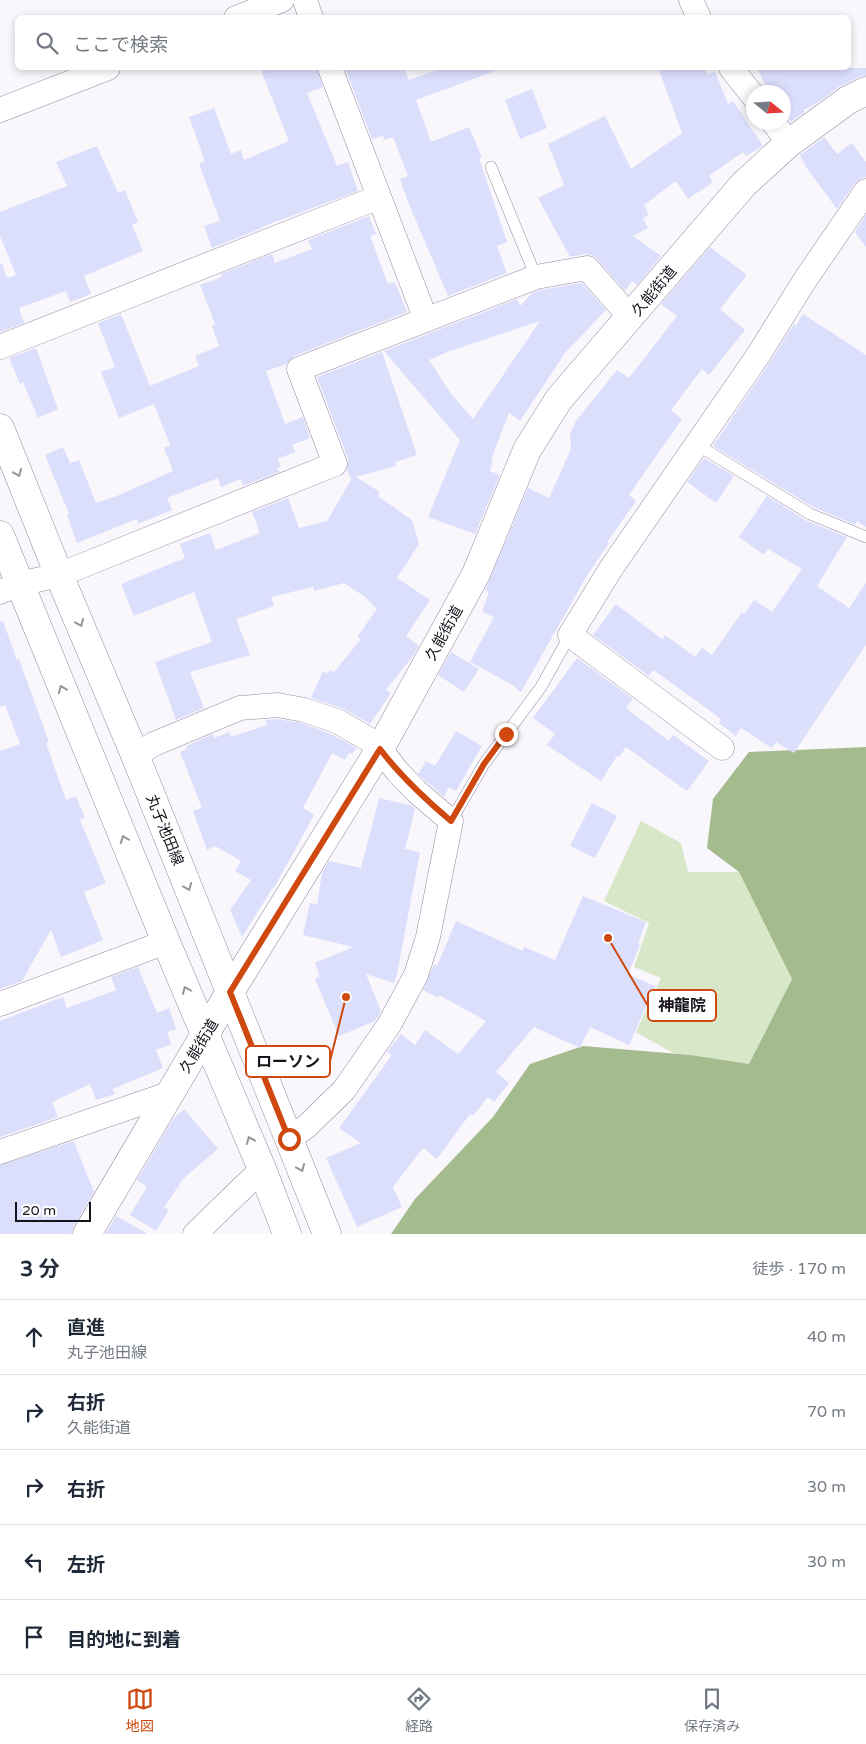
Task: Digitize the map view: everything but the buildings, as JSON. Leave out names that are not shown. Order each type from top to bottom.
[{"type":"street","points":[[244,15],[282,0]]},
{"type":"street","points":[[305,0],[310,15]]},
{"type":"street","points":[[691,0],[698,15]]},
{"type":"street","points":[[0,110],[103,70]]},
{"type":"street","points":[[331,70],[426,320]]},
{"type":"street","points":[[733,70],[746,87]]},
{"type":"street","name":"久能街道","points":[[87,1234],[230,992],[380,749],[476,574],[527,450],[560,399],[744,184],[781,133],[866,91]]},
{"type":"street","points":[[722,748],[570,635],[612,567],[759,354],[805,280],[866,191]]},
{"type":"street","points":[[0,347],[379,197]]},
{"type":"street","points":[[10,588],[59,575],[335,464],[299,370],[536,277],[587,268],[631,318]]},
{"type":"street","name":"丸子池田線","points":[[0,428],[327,1234]]},
{"type":"street","points":[[0,535],[10,588],[166,942],[288,1234]]},
{"type":"street","points":[[134,755],[154,744],[240,708],[278,705],[304,710],[337,722],[368,739],[380,749],[416,792],[451,821],[428,937],[416,975],[389,1025],[344,1090],[307,1126],[289,1139]]},
{"type":"street","points":[[0,1004],[166,942]]},
{"type":"street","points":[[0,1152],[170,1093]]},
{"type":"street","points":[[195,1234],[262,1168]]},
{"type":"lane","points":[[491,166],[536,277]]},
{"type":"lane","points":[[696,444],[810,514],[866,536]]},
{"type":"lane","points":[[451,821],[484,764],[541,687],[570,635]]},
{"type":"green space","points":[[866,747],[866,1234],[391,1234],[415,1199],[493,1117],[530,1064],[583,1046],[691,1055],[749,1064],[792,979],[739,872],[707,848],[713,799],[749,752]]},
{"type":"green space","points":[[641,821],[681,843],[688,872],[739,872],[792,979],[749,1064],[673,1053],[636,1032],[661,978],[634,967],[649,923],[604,901]]},
{"type":"place","name":"神龍院","points":[[608,938]]},
{"type":"place","name":"ローソン","points":[[346,997]]},
{"type":"route","points":[[289,1139],[230,992],[380,749],[416,792],[451,821],[484,764],[506,734]]}]
